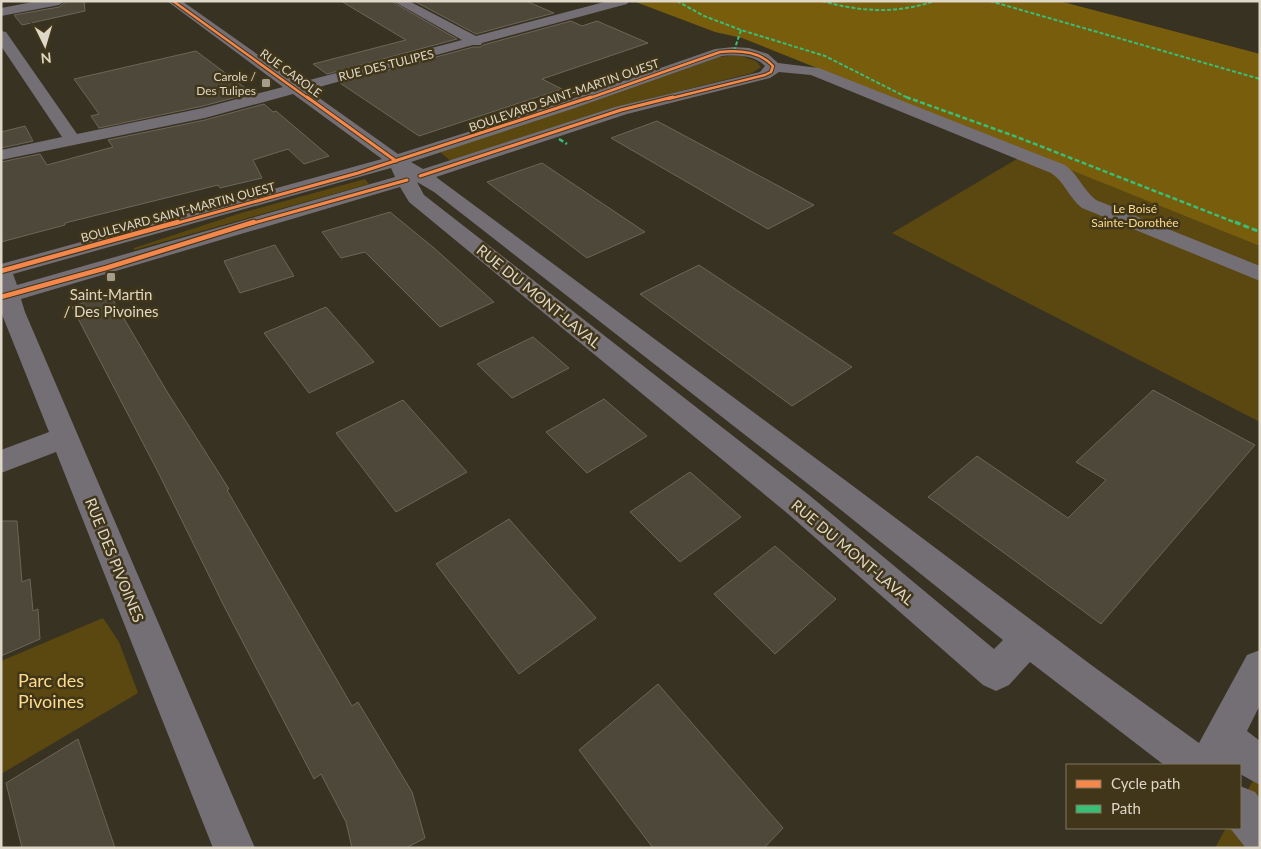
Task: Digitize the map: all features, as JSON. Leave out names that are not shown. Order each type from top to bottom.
[{"type":"street","points":[[1,12],[59,1]]},
{"type":"street","name":"RUE CAROLE","points":[[173,1],[296,88],[408,172]]},
{"type":"street","points":[[399,1],[476,42]]},
{"type":"street","name":"RUE DES TULIPES","points":[[1,155],[205,113],[476,42],[623,1]]},
{"type":"street","points":[[568,5],[585,12]]},
{"type":"street","points":[[1,35],[73,141]]},
{"type":"street","name":"BOULEVARD SAINT-MARTIN OUEST","points":[[3,284],[106,268],[408,172],[621,110],[764,75],[771,72],[773,67],[768,60],[753,54],[734,51],[720,52],[408,172]]},
{"type":"street","points":[[773,67],[814,71],[1058,169],[1070,179],[1080,198],[1089,204],[1260,274]]},
{"type":"street","name":"RUE DU MONT-LAVAL","points":[[408,172],[441,188],[948,577],[919,608],[798,504],[416,198],[408,172]]},
{"type":"street","name":"RUE DES PIVOINES","points":[[3,284],[64,437],[234,848]]},
{"type":"street","points":[[1,462],[64,437]]},
{"type":"street","points":[[948,577],[1195,764]]},
{"type":"street","points":[[919,608],[996,673],[1028,639]]},
{"type":"street","points":[[1260,667],[1217,751],[1260,765]]},
{"type":"street","points":[[1241,808],[1260,832]]},
{"type":"green space","name":"Le Boisé Sainte-Dorothée","points":[[1059,1],[1260,54],[1260,422],[892,233],[1025,154]]},
{"type":"green space","points":[[738,55],[756,61],[761,67],[752,73],[609,109],[452,162],[440,152],[718,57]]},
{"type":"green space","points":[[365,179],[369,184],[134,250],[134,248],[241,213]]},
{"type":"green space","name":"Parc des Pivoines","points":[[103,618],[119,642],[138,693],[1,774],[1,661]]},
{"type":"green space","points":[[1260,768],[1260,848],[1215,848],[1225,829],[1241,829],[1241,802]]},
{"type":"shaded area","points":[[633,1],[1059,1],[1260,54],[1260,246],[742,38],[715,32]]},
{"type":"building","points":[[67,1],[84,1],[85,11],[22,25],[14,15],[59,7]]},
{"type":"building","points":[[341,1],[391,1],[457,39],[327,74],[313,64],[406,40]]},
{"type":"building","points":[[414,1],[526,1],[554,13],[476,34]]},
{"type":"building","points":[[571,21],[582,26],[597,21],[648,43],[542,79],[562,89],[419,136],[340,83],[473,47],[481,47]]},
{"type":"building","points":[[196,51],[252,93],[203,106],[99,128],[91,116],[99,114],[74,79]]},
{"type":"building","points":[[264,104],[273,112],[276,111],[329,156],[304,164],[288,149],[253,160],[262,178],[220,188],[218,185],[65,223],[65,225],[1,242],[1,162],[40,154],[47,165],[113,147],[108,140],[205,120]]},
{"type":"building","points":[[657,121],[814,205],[768,229],[611,138]]},
{"type":"building","points":[[25,126],[33,141],[1,148],[1,132]]},
{"type":"building","points":[[542,163],[645,232],[587,258],[487,182]]},
{"type":"building","points":[[390,212],[434,248],[494,302],[440,327],[365,252],[341,258],[322,232]]},
{"type":"building","points":[[275,245],[294,276],[240,293],[224,261]]},
{"type":"building","points":[[699,265],[852,367],[792,406],[640,294]]},
{"type":"building","points":[[109,293],[166,390],[229,489],[227,490],[352,706],[358,702],[412,792],[425,838],[406,848],[352,848],[346,822],[321,774],[314,779],[72,307]]},
{"type":"building","points":[[326,307],[374,362],[309,393],[264,333]]},
{"type":"building","points":[[533,337],[569,368],[512,398],[477,364]]},
{"type":"building","points":[[1153,390],[1255,445],[1101,624],[928,497],[977,456],[1068,518],[1106,480],[1076,462]]},
{"type":"building","points":[[604,399],[647,436],[587,473],[546,432]]},
{"type":"building","points":[[403,400],[467,472],[396,512],[336,433]]},
{"type":"building","points":[[690,472],[741,517],[680,562],[630,512]]},
{"type":"building","points":[[509,519],[596,618],[519,674],[436,564]]},
{"type":"building","points":[[1,521],[17,521],[22,582],[30,579],[33,611],[38,609],[40,639],[1,656]]},
{"type":"building","points":[[775,546],[836,599],[775,654],[714,594]]},
{"type":"building","points":[[658,684],[783,828],[764,848],[653,848],[579,750]]},
{"type":"building","points":[[78,739],[115,848],[22,848],[6,783]]},
{"type":"marked path","points":[[677,1],[704,16],[741,30],[825,56],[903,96],[1017,137],[1260,232]]},
{"type":"marked path","points":[[822,1],[851,8],[878,11],[906,9],[935,1]]},
{"type":"marked path","points":[[990,1],[1260,79]]},
{"type":"marked path","points":[[734,51],[741,30]]},
{"type":"marked path","points":[[559,139],[567,144]]},
{"type":"cycle path","points":[[173,1],[396,161]]},
{"type":"cycle path","points":[[1,271],[358,173],[566,106],[720,52],[733,51],[756,54],[769,61],[773,66],[771,72],[765,75],[621,110],[420,176]]},
{"type":"cycle path","points":[[1,297],[106,268],[227,230],[407,180]]},
{"type":"place","name":"Carole / Des Tulipes","points":[[266,83]]},
{"type":"place","name":"Saint-Martin / Des Pivoines","points":[[111,277]]}]
